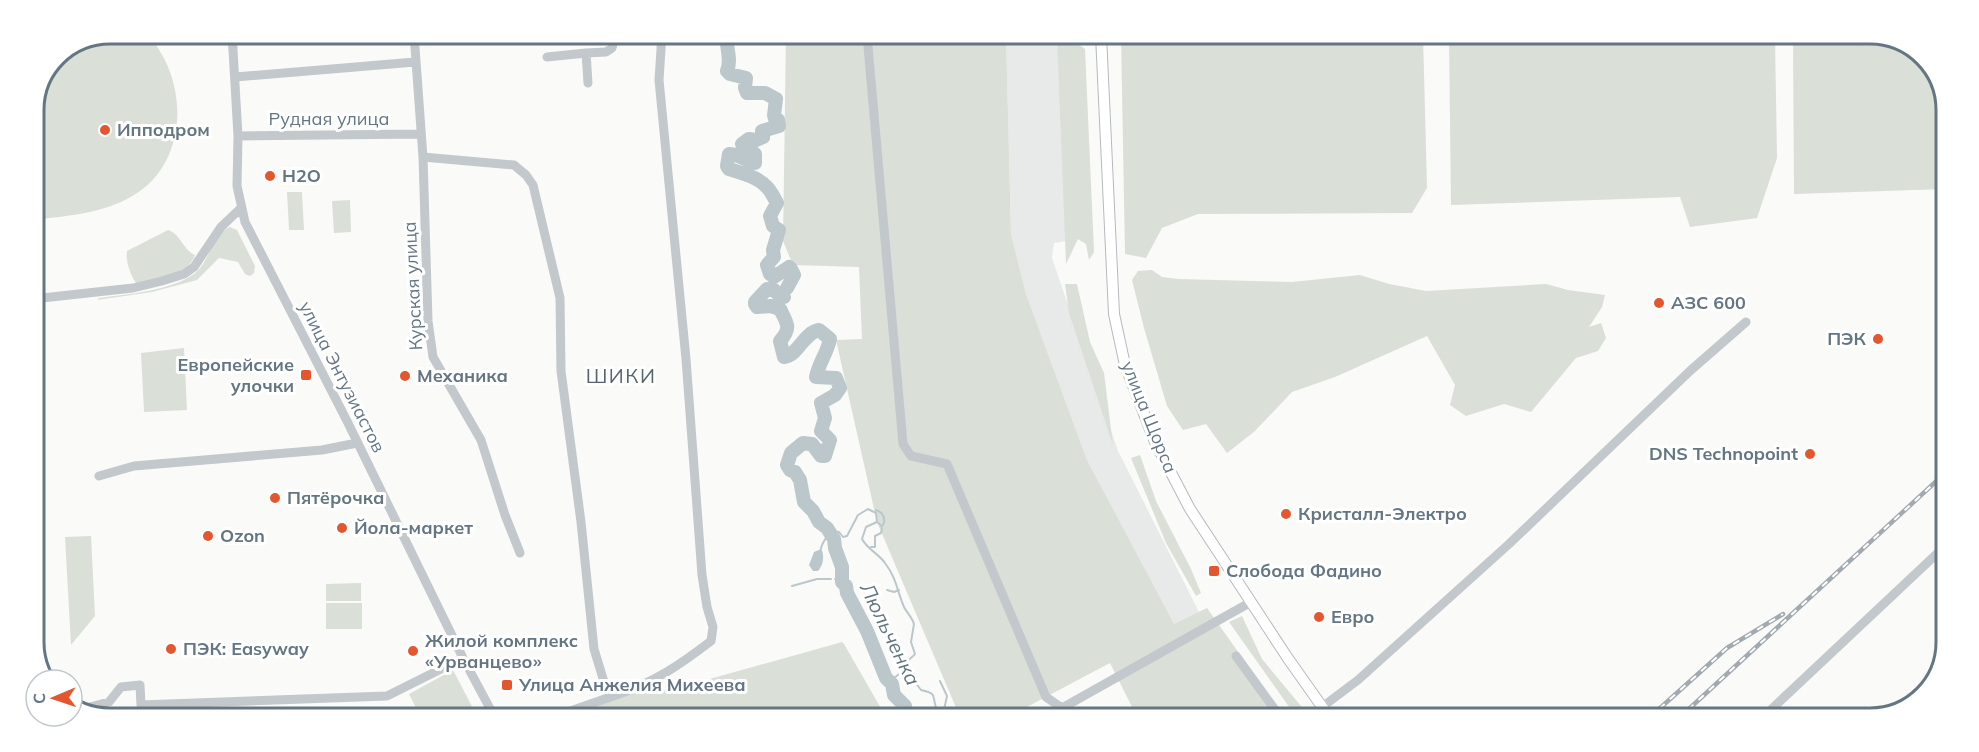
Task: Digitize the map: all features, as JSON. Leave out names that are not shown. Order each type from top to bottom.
[{"type":"main road","name":"улица Щорса","points":[[1101,44],[1114,314],[1125,365],[1155,442],[1190,509],[1322,707]]},
{"type":"street","name":"улица Энтузиастов","points":[[233,44],[238,136],[237,186],[245,222],[490,708]]},
{"type":"street","name":"Курская улица","points":[[414,44],[423,157],[428,321],[433,357],[481,440],[520,553]]},
{"type":"street","points":[[547,57],[606,52],[612,48],[613,44]]},
{"type":"street","points":[[579,708],[643,686],[677,667],[711,641],[713,627],[702,575],[686,358],[659,80],[661,44]]},
{"type":"street","points":[[868,44],[903,444],[911,456],[947,464],[1046,697],[1058,708]]},
{"type":"street","points":[[586,53],[588,83]]},
{"type":"street","points":[[235,77],[415,62]]},
{"type":"street","name":"Рудная улица","points":[[238,136],[421,134]]},
{"type":"street","points":[[423,157],[514,165],[526,175],[533,185],[560,298],[561,371],[581,522],[594,649],[605,685],[619,694]]},
{"type":"street","points":[[44,298],[133,288],[177,277],[194,267],[221,227],[241,208]]},
{"type":"street","points":[[1322,707],[1358,680],[1501,551],[1691,370],[1746,322]]},
{"type":"street","points":[[99,476],[134,466],[322,450],[357,443]]},
{"type":"street","points":[[1773,708],[1936,555]]},
{"type":"street","points":[[1071,708],[1251,602]]},
{"type":"street","points":[[1236,656],[1274,708]]},
{"type":"street","points":[[93,706],[109,702],[121,687],[140,685],[141,705],[387,696],[463,658]]},
{"type":"shaded area","name":"Ипподром","points":[[110,44],[155,44],[171,74],[176,98],[177,122],[173,145],[163,167],[148,185],[127,199],[105,208],[44,219],[44,110],[49,85],[63,63],[85,49]]},
{"type":"shaded area","points":[[786,44],[1006,44],[1011,234],[1026,294],[1087,460],[1174,624],[1207,608],[1278,708],[1132,708],[1110,663],[1025,708],[956,708],[877,522],[836,340],[862,339],[859,267],[793,265],[783,241]]},
{"type":"shaded area","points":[[1006,44],[1059,44],[1067,241],[1054,243],[1052,258],[1118,451],[1199,612],[1174,625],[1087,460],[1026,294],[1011,234]]},
{"type":"shaded area","points":[[1057,44],[1078,44],[1085,49],[1094,252],[1089,260],[1086,244],[1078,239],[1066,264]]},
{"type":"shaded area","points":[[1121,44],[1423,44],[1427,188],[1412,213],[1198,214],[1162,228],[1146,258],[1125,254]]},
{"type":"shaded area","points":[[1449,44],[1775,44],[1777,158],[1757,218],[1690,227],[1680,197],[1451,205]]},
{"type":"shaded area","points":[[1793,44],[1878,44],[1902,52],[1916,63],[1927,77],[1934,97],[1935,189],[1794,194]]},
{"type":"shaded area","points":[[287,192],[302,192],[304,230],[289,230]]},
{"type":"shaded area","points":[[350,200],[351,232],[334,233],[332,201]]},
{"type":"shaded area","points":[[230,227],[237,230],[255,266],[254,273],[250,276],[245,274],[238,262],[219,258],[197,280],[152,292],[97,300],[161,288],[184,280],[199,269],[220,235]]},
{"type":"shaded area","points":[[168,230],[176,234],[187,249],[195,255],[191,262],[179,272],[137,284],[129,268],[127,251]]},
{"type":"shaded area","points":[[1152,270],[1162,277],[1178,279],[1292,282],[1360,275],[1389,284],[1426,291],[1546,284],[1568,290],[1605,295],[1602,307],[1589,327],[1601,323],[1606,338],[1598,351],[1576,358],[1531,412],[1504,404],[1466,416],[1450,405],[1455,385],[1427,336],[1335,377],[1292,392],[1255,431],[1227,453],[1206,424],[1183,430],[1167,406],[1132,280],[1138,271]]},
{"type":"shaded area","points":[[1065,284],[1077,284],[1090,342],[1104,373],[1113,445],[1069,313]]},
{"type":"shaded area","points":[[184,348],[187,410],[144,412],[141,353]]},
{"type":"shaded area","points":[[1140,455],[1156,501],[1201,593],[1196,596],[1166,543],[1131,458]]},
{"type":"shaded area","points":[[91,536],[95,616],[71,645],[65,537]]},
{"type":"shaded area","points":[[821,549],[823,554],[820,569],[813,571],[809,565],[814,552]]},
{"type":"shaded area","points":[[361,583],[361,601],[326,601],[326,584]]},
{"type":"shaded area","points":[[326,603],[362,603],[362,629],[326,629]]},
{"type":"shaded area","points":[[1242,616],[1262,659],[1303,708],[1290,708],[1229,622]]},
{"type":"shaded area","points":[[842,642],[881,708],[585,708],[650,689],[667,691]]},
{"type":"shaded area","points":[[453,670],[473,708],[416,708],[409,694]]},
{"type":"waterway","name":"Люльченка","points":[[727,44],[729,58],[727,71],[746,78],[747,93],[765,93],[776,99],[774,115],[779,126],[762,131],[763,137],[756,140],[749,139],[742,144],[755,154],[755,163],[729,154],[727,166],[729,169],[753,177],[764,184],[777,203],[770,216],[773,226],[779,230],[773,250],[774,257],[767,265],[770,274],[774,277],[789,267],[791,269],[794,275],[787,288]]},
{"type":"waterway","name":"Люльченка","points":[[784,297],[773,289],[767,289],[755,302],[757,307],[771,306],[780,309],[785,318],[787,329],[780,341],[784,357],[794,352],[809,335],[819,330],[830,339],[816,377],[836,378],[840,388],[835,395],[821,403],[825,418],[821,431],[830,440],[825,456],[821,456],[812,444],[803,443],[791,453],[787,465],[800,480],[804,502],[834,539],[842,567],[842,582],[867,631],[886,678],[892,684],[894,695],[905,708]]},
{"type":"waterway","points":[[821,549],[829,531],[839,532],[843,537],[847,536],[858,515],[868,509],[876,513],[877,522],[866,527],[862,539],[889,569],[904,607],[914,624],[911,642],[915,654],[905,663],[903,671]]},
{"type":"waterway","points":[[876,510],[883,516],[882,526]]},
{"type":"waterway","points":[[871,547],[875,547],[875,536],[882,531],[882,527],[877,522]]},
{"type":"waterway","points":[[792,586],[817,579],[831,579]]},
{"type":"waterway","name":"Люльченка","points":[[835,579],[842,579]]},
{"type":"waterway","points":[[887,590],[894,592],[899,590]]},
{"type":"waterway","points":[[888,680],[903,671],[921,690],[932,694],[936,708]]},
{"type":"waterway","points":[[940,681],[947,696],[944,708]]},
{"type":"railway","points":[[1690,708],[1936,482]]},
{"type":"railway","points":[[1660,708],[1727,648],[1783,614]]},
{"type":"place","name":"Ипподром","points":[[105,130]]},
{"type":"place","name":"H2O","points":[[270,176]]},
{"type":"place","name":"АЗС 600","points":[[1659,303]]},
{"type":"place","name":"ПЭК","points":[[1878,339]]},
{"type":"place","name":"Европейские улочки","points":[[306,375]]},
{"type":"place","name":"Механика","points":[[405,376]]},
{"type":"place","name":"DNS Technopoint","points":[[1810,454]]},
{"type":"place","name":"Пятёрочка","points":[[275,498]]},
{"type":"place","name":"Кристалл-Электро","points":[[1286,514]]},
{"type":"place","name":"Йола-маркет","points":[[342,528]]},
{"type":"place","name":"Ozon","points":[[208,536]]},
{"type":"place","name":"Слобода Фадино","points":[[1214,571]]},
{"type":"place","name":"Евро","points":[[1319,617]]},
{"type":"place","name":"ПЭК: Easyway","points":[[171,649]]},
{"type":"place","name":"Жилой комплекс «Урванцево»","points":[[413,651]]},
{"type":"place","name":"Улица Анжелия Михеева","points":[[507,685]]},
{"type":"district","name":"ШИКИ","points":[[621,376]]}]
